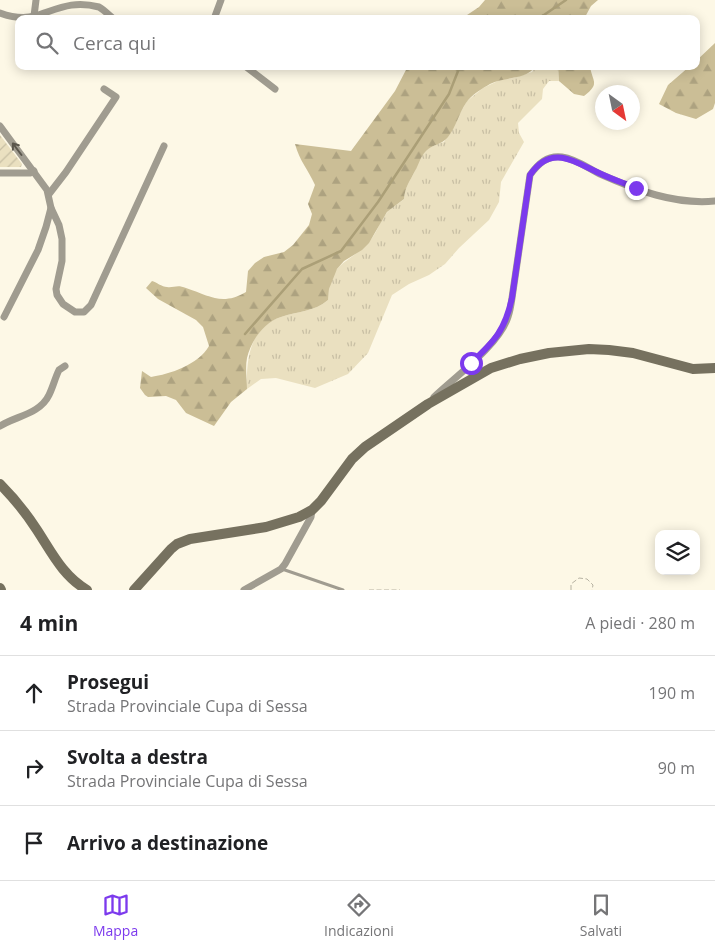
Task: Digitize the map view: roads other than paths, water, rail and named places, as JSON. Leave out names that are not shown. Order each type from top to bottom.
[{"type":"street","points":[[34,15],[36,0]]},
{"type":"street","points":[[215,15],[221,0]]},
{"type":"street","points":[[37,15],[65,2],[74,1],[97,6],[109,15]]},
{"type":"street","points":[[0,13],[15,16]]},
{"type":"street","points":[[250,70],[275,89]]},
{"type":"street","points":[[49,194],[116,97],[104,89]]},
{"type":"street","points":[[0,126],[49,194],[51,208],[59,224],[62,238],[62,261],[56,288],[57,295],[63,304],[75,312],[84,312],[91,305],[164,146]]},
{"type":"street","points":[[428,404],[489,346],[508,319],[530,175],[538,164],[548,158],[560,157],[636,188],[664,197],[700,202],[715,201]]},
{"type":"street","points":[[0,173],[30,173],[34,171]]},
{"type":"street","points":[[4,316],[38,250],[51,208]]},
{"type":"street","points":[[134,590],[177,544],[190,539],[286,522],[312,510],[321,501],[352,459],[365,447],[428,404],[490,368],[549,353],[588,349],[633,353],[693,369],[715,368]]},
{"type":"street","points":[[0,426],[30,413],[43,404],[49,396],[59,370],[65,366]]},
{"type":"street","points":[[0,484],[24,511],[60,566],[74,581],[87,590]]},
{"type":"street","points":[[244,590],[281,569],[311,517],[312,510]]},
{"type":"lane","points":[[281,569],[343,590]]},
{"type":"waterway","points":[[544,15],[566,0]]},
{"type":"waterway","points":[[245,334],[302,269],[341,251],[378,202],[449,94],[458,70]]}]
